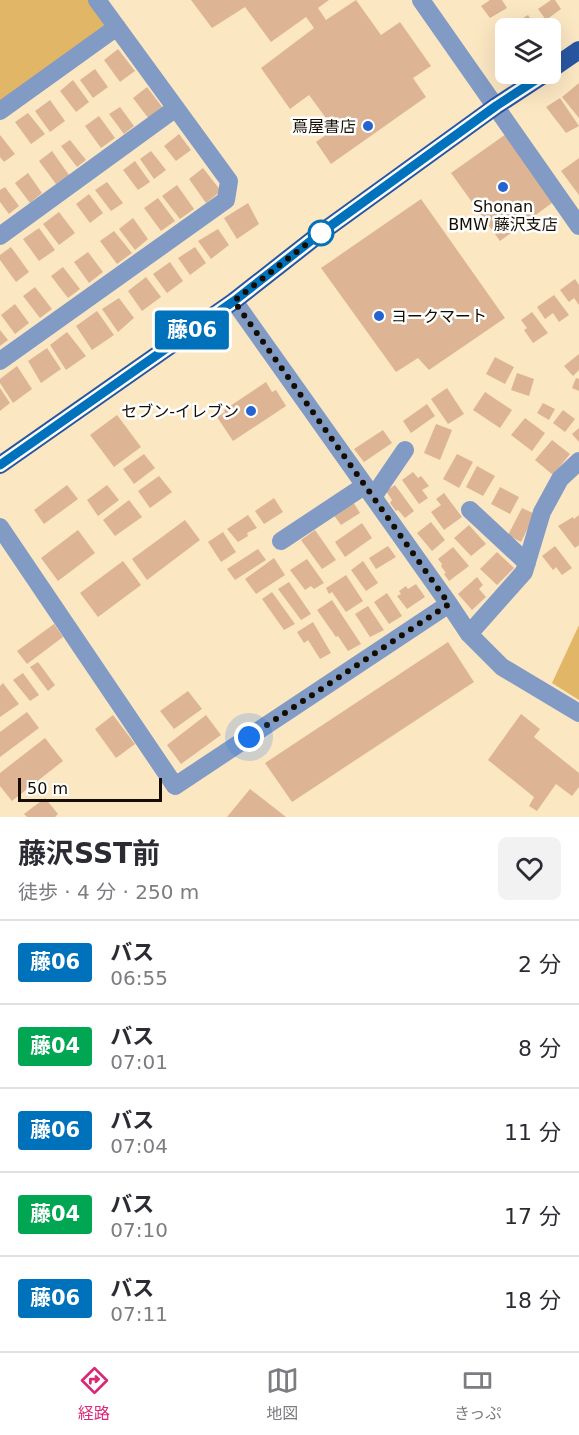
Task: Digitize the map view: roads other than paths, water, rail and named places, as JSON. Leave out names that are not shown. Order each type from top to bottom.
[{"type":"main road","points":[[561,62],[579,50]]},
{"type":"main road","points":[[0,465],[234,301],[322,232],[530,84]]},
{"type":"street","points":[[0,361],[226,200],[230,181],[97,0]]},
{"type":"street","points":[[421,0],[579,226]]},
{"type":"street","points":[[0,111],[117,27]]},
{"type":"street","points":[[0,236],[176,108]]},
{"type":"street","points":[[234,301],[469,634],[502,667],[579,713]]},
{"type":"street","points":[[281,541],[369,492],[405,450]]},
{"type":"street","points":[[469,634],[524,572],[542,512],[560,479],[579,461]]},
{"type":"street","points":[[470,510],[527,563]]},
{"type":"street","points":[[0,527],[175,786],[449,604]]},
{"type":"place","name":"蔦屋書店","points":[[368,126]]},
{"type":"place","name":"Shonan BMW 藤沢支店","points":[[503,187]]},
{"type":"place","name":"ヨークマート","points":[[379,316]]},
{"type":"place","name":"セブン-イレブン","points":[[251,411]]}]
